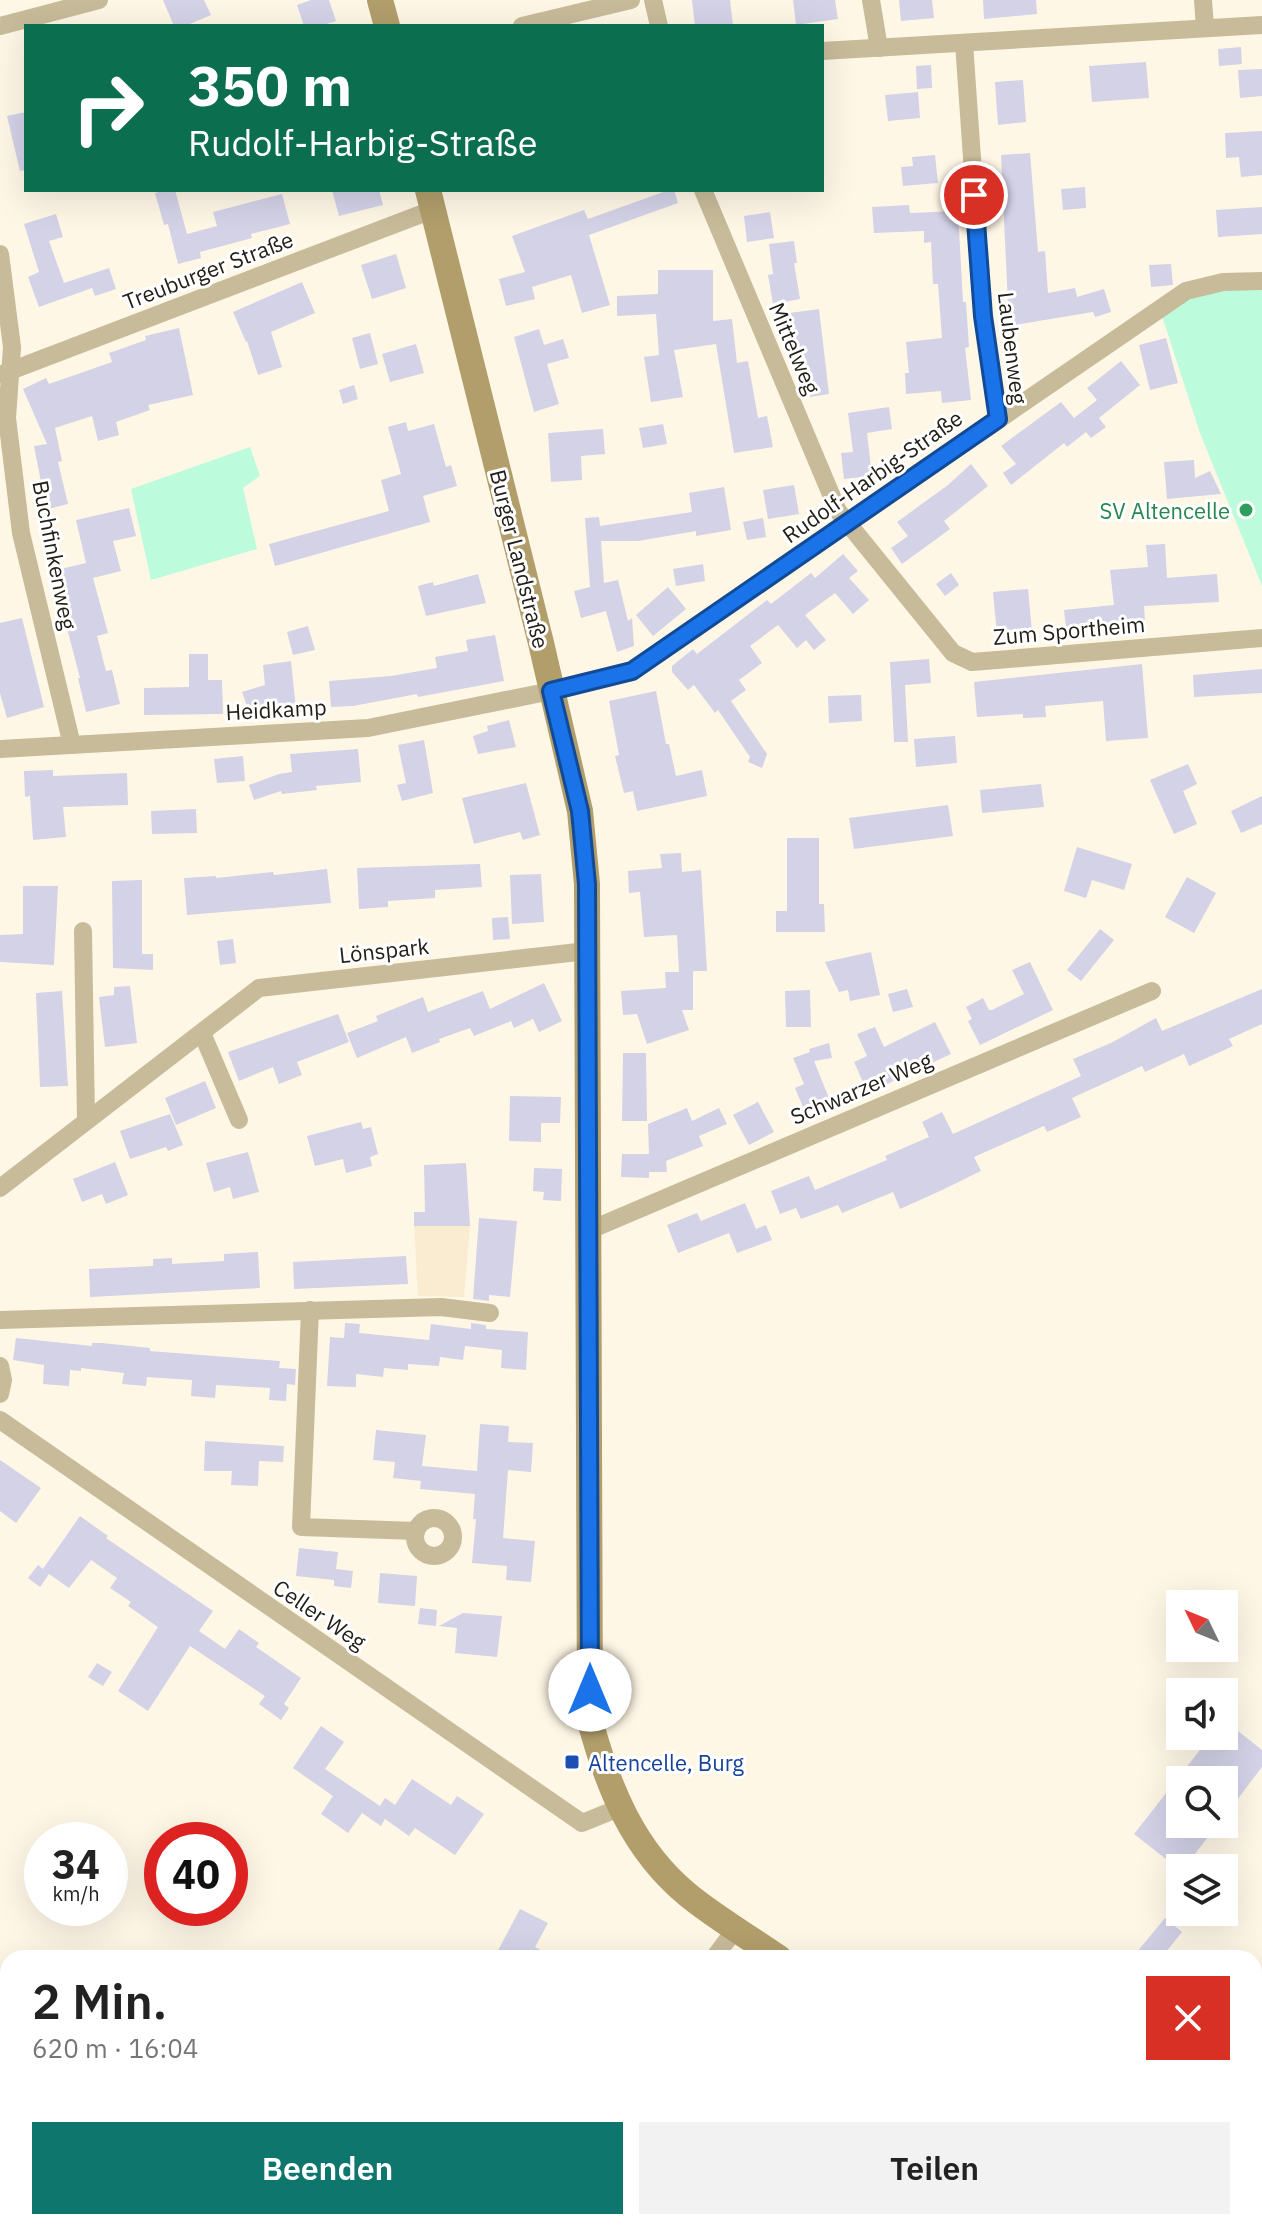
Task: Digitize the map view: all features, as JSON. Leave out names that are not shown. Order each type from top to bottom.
[{"type":"street","points":[[0,26],[99,0]]},
{"type":"street","points":[[380,0],[386,24]]},
{"type":"street","points":[[530,24],[631,0]]},
{"type":"street","points":[[653,0],[659,24]]},
{"type":"street","points":[[871,0],[879,48]]},
{"type":"street","points":[[1203,0],[1205,28]]},
{"type":"street","points":[[824,51],[1262,25]]},
{"type":"street","name":"Laubenweg","points":[[964,43],[983,316],[998,419]]},
{"type":"street","name":"Mittelweg","points":[[704,192],[838,511],[847,523]]},
{"type":"street","name":"Treuburger Straße","points":[[4,373],[430,200]]},
{"type":"street","name":"Burger Landstraße","points":[[430,200],[580,811],[587,884],[590,1721],[604,1772],[619,1808],[650,1857],[687,1894],[768,1950]]},
{"type":"street","name":"Buchfinkenweg","points":[[0,254],[12,347],[4,373],[7,418],[21,533],[72,745]]},
{"type":"street","name":"Rudolf-Harbig-Straße","points":[[551,691],[632,671],[1186,291],[1223,282],[1262,281]]},
{"type":"street","name":"Zum Sportheim","points":[[847,523],[953,653],[972,662],[1262,638]]},
{"type":"street","name":"Heidkamp","points":[[0,749],[368,728],[551,691]]},
{"type":"street","points":[[83,931],[86,1120]]},
{"type":"street","name":"Lönspark","points":[[0,1188],[259,988],[587,951]]},
{"type":"street","name":"Schwarzer Weg","points":[[590,1230],[1152,991]]},
{"type":"street","points":[[202,1033],[239,1120]]},
{"type":"street","points":[[0,1320],[441,1307],[490,1313]]},
{"type":"street","points":[[310,1310],[301,1527],[416,1531]]},
{"type":"street","points":[[0,1366],[3,1380],[0,1394]]},
{"type":"street","name":"Celler Weg","points":[[0,1420],[582,1823],[619,1808]]},
{"type":"street","points":[[720,1950],[736,1928]]},
{"type":"shaded area","points":[[414,1226],[470,1226],[464,1297],[418,1296]]},
{"type":"green space","name":"SV Altencelle","points":[[1262,287],[1262,586],[1200,433],[1161,313],[1188,294]]},
{"type":"green space","points":[[250,447],[260,476],[243,488],[257,549],[151,580],[131,489]]},
{"type":"building","points":[[163,0],[204,0],[211,15],[190,24],[173,24]]},
{"type":"building","points":[[311,0],[329,0],[336,21],[303,24],[297,5]]},
{"type":"building","points":[[692,0],[730,0],[733,24],[695,24]]},
{"type":"building","points":[[793,0],[835,0],[838,19],[796,24]]},
{"type":"building","points":[[899,0],[932,0],[934,18],[901,21]]},
{"type":"building","points":[[983,0],[1036,0],[1037,14],[984,19]]},
{"type":"building","points":[[1241,47],[1242,64],[1219,66],[1218,49]]},
{"type":"building","points":[[1146,62],[1149,98],[1092,102],[1089,66]]},
{"type":"building","points":[[931,65],[932,88],[917,89],[916,66]]},
{"type":"building","points":[[1262,69],[1262,96],[1240,98],[1238,70]]},
{"type":"building","points":[[1023,80],[1026,122],[998,125],[995,82]]},
{"type":"building","points":[[918,92],[920,118],[888,121],[885,95]]},
{"type":"building","points":[[24,112],[24,170],[20,171],[7,116]]},
{"type":"building","points":[[1262,131],[1262,175],[1241,177],[1239,157],[1226,158],[1225,133]]},
{"type":"building","points":[[1030,153],[1038,252],[1045,251],[1048,293],[1075,288],[1077,297],[1104,289],[1111,312],[1095,317],[1093,312],[1009,326],[1005,305],[1008,305],[1001,155]]},
{"type":"building","points":[[935,155],[938,183],[903,186],[901,167],[913,166],[912,157]]},
{"type":"building","points":[[1085,187],[1086,208],[1063,210],[1061,189]]},
{"type":"building","points":[[176,192],[187,234],[217,226],[213,212],[282,194],[290,224],[200,252],[201,258],[178,264],[168,224],[164,225],[155,193]]},
{"type":"building","points":[[333,192],[380,192],[383,205],[339,216]]},
{"type":"building","points":[[663,192],[675,192],[678,203],[589,235],[610,305],[582,313],[571,275],[532,287],[535,299],[506,306],[499,279],[525,272],[512,236],[584,210],[588,219]]},
{"type":"building","points":[[909,205],[910,213],[958,211],[969,347],[965,348],[971,400],[942,403],[941,391],[906,394],[905,373],[909,373],[906,342],[942,338],[938,284],[933,284],[931,242],[924,243],[924,231],[874,233],[872,207]]},
{"type":"building","points":[[1262,207],[1262,234],[1218,237],[1216,210]]},
{"type":"building","points":[[770,212],[774,238],[747,242],[744,216]]},
{"type":"building","points":[[56,214],[63,237],[49,241],[64,283],[109,268],[116,289],[95,296],[92,288],[39,307],[28,277],[39,272],[24,224]]},
{"type":"building","points":[[794,241],[800,299],[773,304],[768,275],[773,274],[769,244]]},
{"type":"building","points":[[396,254],[406,288],[372,299],[361,265]]},
{"type":"building","points":[[1171,264],[1173,285],[1151,287],[1149,265]]},
{"type":"building","points":[[658,270],[713,270],[713,321],[732,319],[737,363],[748,361],[758,418],[767,416],[773,447],[734,453],[716,344],[674,350],[683,397],[651,402],[644,357],[659,355],[656,314],[617,316],[617,296],[658,294]]},
{"type":"building","points":[[302,282],[315,313],[271,332],[282,367],[258,375],[233,312]]},
{"type":"building","points":[[819,309],[829,394],[810,397],[805,356],[795,357],[790,313]]},
{"type":"building","points":[[179,328],[193,395],[148,405],[150,410],[116,422],[119,435],[98,441],[92,416],[55,428],[62,461],[58,462],[68,504],[41,511],[34,484],[41,482],[34,446],[47,444],[23,389],[46,378],[49,384],[112,362],[109,353],[146,340],[145,336]]},
{"type":"building","points":[[539,329],[544,345],[563,339],[569,358],[547,364],[559,404],[534,412],[514,337]]},
{"type":"building","points":[[370,333],[378,364],[360,369],[352,338]]},
{"type":"building","points":[[1166,338],[1178,383],[1150,390],[1139,345]]},
{"type":"building","points":[[416,344],[424,373],[390,382],[382,354]]},
{"type":"building","points":[[1121,361],[1140,385],[1099,418],[1106,427],[1091,438],[1086,432],[1067,447],[1064,443],[1011,485],[1003,473],[1016,464],[1001,446],[1061,402],[1074,418],[1097,400],[1087,388]]},
{"type":"building","points":[[354,385],[358,399],[343,404],[339,390]]},
{"type":"building","points":[[889,407],[892,429],[867,433],[872,476],[844,479],[841,453],[853,452],[848,413]]},
{"type":"building","points":[[406,422],[408,431],[434,424],[446,467],[451,465],[457,486],[423,496],[430,522],[275,566],[269,544],[389,511],[381,480],[401,474],[388,427]]},
{"type":"building","points":[[663,424],[667,444],[643,448],[639,428]]},
{"type":"building","points":[[603,429],[605,454],[581,456],[582,480],[551,482],[548,433]]},
{"type":"building","points":[[1194,460],[1195,478],[1210,471],[1221,494],[1167,499],[1164,462]]},
{"type":"building","points":[[971,464],[988,486],[944,521],[950,529],[902,564],[891,548],[908,536],[897,522]]},
{"type":"building","points":[[794,485],[799,514],[768,519],[763,490]]},
{"type":"building","points":[[724,487],[731,530],[696,536],[696,531],[638,541],[601,541],[604,583],[618,580],[628,621],[632,618],[634,646],[617,652],[606,611],[581,618],[574,591],[590,587],[585,518],[599,517],[600,526],[692,512],[689,493]]},
{"type":"building","points":[[129,508],[136,536],[113,541],[121,571],[93,578],[108,633],[97,636],[106,671],[112,670],[120,704],[86,712],[52,571],[86,563],[76,520]]},
{"type":"building","points":[[763,518],[766,537],[747,540],[743,522]]},
{"type":"building","points":[[1165,544],[1167,578],[1217,574],[1219,602],[1144,606],[1145,622],[1066,628],[1064,610],[1114,605],[1110,570],[1148,567],[1146,545]]},
{"type":"building","points":[[843,554],[858,571],[849,578],[869,600],[853,614],[835,593],[805,615],[826,640],[814,650],[806,640],[797,648],[778,625],[750,646],[762,663],[739,680],[746,690],[731,701],[767,754],[762,768],[748,762],[750,757],[718,710],[715,713],[694,685],[688,690],[672,672],[672,666],[693,649],[697,654],[767,600],[771,604],[811,573],[815,578]]},
{"type":"building","points":[[703,564],[705,581],[676,586],[673,569]]},
{"type":"building","points":[[951,573],[959,585],[945,596],[936,584]]},
{"type":"building","points":[[478,574],[486,603],[426,616],[418,586],[433,582],[434,586]]},
{"type":"building","points":[[668,587],[686,609],[653,636],[636,615]]},
{"type":"building","points":[[1028,589],[1032,631],[997,634],[993,592]]},
{"type":"building","points":[[22,618],[44,707],[7,718],[0,693],[0,623]]},
{"type":"building","points":[[308,626],[315,650],[293,655],[287,632]]},
{"type":"building","points":[[495,635],[504,681],[418,697],[417,694],[331,707],[329,681],[391,676],[437,668],[435,657],[468,651],[466,640]]},
{"type":"building","points":[[189,654],[208,654],[208,680],[222,680],[223,714],[144,715],[144,688],[189,687]]},
{"type":"building","points":[[929,659],[931,683],[905,685],[908,742],[894,742],[890,662]]},
{"type":"building","points":[[291,661],[296,709],[268,712],[268,706],[249,712],[242,692],[265,685],[263,665]]},
{"type":"building","points":[[1142,664],[1148,738],[1106,741],[1103,701],[1045,706],[1046,717],[1023,718],[1023,714],[977,717],[974,682]]},
{"type":"building","points":[[1262,669],[1262,693],[1194,697],[1193,675]]},
{"type":"building","points":[[656,691],[666,744],[669,744],[676,776],[702,770],[707,796],[637,811],[633,791],[624,793],[615,756],[619,755],[609,701]]},
{"type":"building","points":[[861,695],[862,721],[829,723],[828,696]]},
{"type":"building","points":[[509,720],[516,747],[478,754],[473,736],[488,731],[487,726]]},
{"type":"building","points":[[955,736],[957,763],[916,767],[914,739]]},
{"type":"building","points":[[424,740],[433,793],[402,801],[397,785],[406,783],[398,745]]},
{"type":"building","points":[[358,749],[361,782],[316,786],[317,790],[282,794],[281,791],[254,800],[249,785],[292,772],[290,754]]},
{"type":"building","points":[[243,756],[245,781],[217,783],[214,759]]},
{"type":"building","points":[[1188,764],[1197,784],[1183,791],[1197,824],[1174,834],[1150,780]]},
{"type":"building","points":[[53,770],[53,776],[127,773],[128,805],[63,807],[66,837],[33,840],[30,796],[25,797],[24,771]]},
{"type":"building","points":[[526,783],[540,835],[523,840],[520,832],[474,844],[462,798]]},
{"type":"building","points":[[1041,784],[1044,807],[982,813],[980,790]]},
{"type":"building","points":[[1262,796],[1262,824],[1241,833],[1231,811]]},
{"type":"building","points":[[948,805],[953,836],[854,849],[849,818]]},
{"type":"building","points":[[196,809],[197,833],[152,834],[151,811]]},
{"type":"building","points":[[787,838],[819,838],[819,904],[824,904],[825,932],[776,932],[776,911],[787,911]]},
{"type":"building","points":[[1077,847],[1132,864],[1124,890],[1092,880],[1086,898],[1064,891]]},
{"type":"building","points":[[681,853],[682,872],[701,870],[707,971],[693,971],[693,1010],[682,1010],[689,1030],[647,1044],[637,1014],[623,1015],[621,991],[666,988],[665,972],[679,972],[677,935],[644,937],[640,892],[629,893],[628,871],[662,868],[660,854]]},
{"type":"building","points":[[480,864],[482,887],[435,890],[435,898],[388,901],[388,907],[359,909],[357,868]]},
{"type":"building","points":[[327,869],[331,903],[187,915],[184,878],[273,872],[274,875]]},
{"type":"building","points":[[541,874],[544,922],[512,924],[510,875]]},
{"type":"building","points":[[1187,877],[1216,893],[1194,933],[1165,917]]},
{"type":"building","points":[[142,880],[142,954],[153,954],[153,970],[113,968],[112,881]]},
{"type":"building","points":[[23,886],[58,886],[54,965],[0,962],[0,935],[23,934]]},
{"type":"building","points":[[508,917],[510,939],[493,940],[492,918]]},
{"type":"building","points":[[1100,929],[1114,940],[1081,981],[1067,970]]},
{"type":"building","points":[[233,939],[236,963],[220,965],[217,941]]},
{"type":"building","points":[[871,952],[880,995],[850,1001],[848,990],[839,992],[825,962]]},
{"type":"building","points":[[1030,962],[1053,1010],[980,1045],[968,1021],[972,1019],[966,1007],[983,998],[992,1010],[1024,994],[1012,970]]},
{"type":"building","points":[[544,983],[562,1021],[539,1032],[533,1019],[514,1028],[511,1021],[474,1036],[470,1028],[412,1053],[406,1037],[357,1058],[347,1033],[378,1021],[376,1016],[423,997],[428,1012],[483,991],[490,1009]]},
{"type":"building","points":[[130,986],[137,1043],[105,1047],[99,997],[114,995],[114,987]]},
{"type":"building","points":[[907,989],[913,1007],[893,1012],[888,994]]},
{"type":"building","points":[[1262,989],[1262,1024],[1229,1039],[1233,1046],[1189,1066],[1184,1054],[1145,1072],[1142,1066],[1072,1098],[1081,1117],[1047,1132],[1044,1126],[974,1157],[981,1171],[940,1191],[900,1209],[893,1192],[842,1213],[838,1205],[801,1219],[796,1208],[780,1214],[771,1191],[809,1176],[815,1190],[887,1160],[885,1156],[929,1137],[922,1122],[942,1112],[953,1134],[1081,1076],[1073,1059],[1111,1043],[1156,1018],[1162,1031]]},
{"type":"building","points":[[810,990],[811,1027],[786,1027],[785,991]]},
{"type":"building","points":[[62,991],[68,1086],[40,1087],[36,993]]},
{"type":"building","points":[[338,1014],[349,1042],[297,1062],[302,1075],[279,1084],[273,1067],[239,1081],[228,1052]]},
{"type":"building","points":[[935,1022],[951,1054],[868,1093],[854,1062],[867,1056],[857,1034],[875,1027],[884,1047]]},
{"type":"building","points":[[829,1043],[832,1058],[814,1061],[831,1103],[806,1114],[795,1088],[804,1084],[793,1058]]},
{"type":"building","points":[[623,1053],[646,1053],[647,1121],[622,1121]]},
{"type":"building","points":[[205,1081],[216,1108],[176,1125],[165,1098]]},
{"type":"building","points":[[510,1096],[561,1097],[560,1123],[541,1123],[541,1142],[509,1141]]},
{"type":"building","points":[[758,1102],[774,1132],[749,1145],[733,1115]]},
{"type":"building","points":[[687,1108],[692,1121],[719,1108],[727,1124],[699,1136],[703,1146],[666,1161],[667,1172],[649,1172],[649,1178],[621,1177],[622,1154],[649,1154],[648,1124]]},
{"type":"building","points":[[170,1114],[183,1145],[168,1151],[166,1147],[130,1159],[120,1131]]},
{"type":"building","points":[[361,1122],[363,1129],[371,1127],[378,1154],[370,1157],[372,1166],[346,1173],[343,1159],[315,1166],[307,1136]]},
{"type":"building","points":[[248,1152],[259,1192],[233,1199],[230,1187],[214,1192],[206,1163]]},
{"type":"building","points":[[115,1162],[128,1195],[106,1204],[102,1194],[82,1202],[73,1179]]},
{"type":"building","points":[[466,1163],[470,1226],[414,1226],[414,1212],[425,1212],[424,1165]]},
{"type":"building","points":[[534,1168],[562,1169],[561,1201],[543,1200],[544,1192],[533,1191]]},
{"type":"building","points":[[745,1203],[756,1229],[766,1225],[772,1240],[737,1253],[729,1233],[678,1253],[667,1225],[697,1213],[701,1221]]},
{"type":"building","points":[[479,1218],[517,1221],[510,1297],[489,1295],[489,1301],[473,1299]]},
{"type":"building","points":[[258,1252],[260,1288],[90,1297],[89,1269],[153,1266],[153,1259],[172,1258],[172,1264],[224,1261],[224,1254]]},
{"type":"building","points":[[406,1256],[408,1284],[294,1289],[293,1262]]},
{"type":"building","points":[[345,1323],[360,1324],[359,1333],[429,1340],[431,1324],[471,1329],[471,1323],[486,1325],[486,1329],[528,1332],[526,1370],[501,1368],[502,1350],[465,1346],[463,1360],[440,1357],[439,1366],[408,1364],[408,1370],[384,1368],[383,1377],[356,1374],[356,1387],[327,1386],[330,1337],[344,1338]]},
{"type":"building","points":[[16,1338],[92,1346],[92,1343],[102,1343],[150,1348],[150,1351],[280,1361],[279,1368],[296,1369],[295,1385],[287,1384],[286,1401],[269,1400],[270,1388],[216,1385],[215,1398],[191,1396],[192,1380],[147,1377],[146,1386],[122,1384],[124,1373],[81,1368],[81,1371],[70,1370],[69,1386],[43,1384],[44,1365],[13,1360]]},
{"type":"building","points":[[480,1424],[509,1426],[508,1442],[533,1443],[531,1472],[508,1470],[503,1538],[535,1541],[531,1582],[506,1580],[507,1566],[472,1563],[475,1494],[420,1489],[421,1481],[393,1478],[395,1462],[373,1460],[376,1430],[426,1435],[422,1466],[477,1471]]},
{"type":"building","points":[[205,1441],[284,1446],[283,1462],[259,1461],[258,1486],[231,1485],[232,1471],[204,1471]]},
{"type":"building","points":[[0,1460],[41,1488],[16,1523],[0,1511]]},
{"type":"building","points":[[80,1516],[108,1536],[106,1538],[213,1611],[199,1631],[225,1649],[239,1629],[259,1643],[256,1647],[301,1678],[284,1704],[289,1708],[281,1720],[259,1704],[265,1696],[190,1646],[148,1711],[118,1691],[158,1627],[128,1606],[131,1602],[110,1588],[117,1578],[91,1560],[69,1588],[49,1574],[40,1587],[28,1578],[38,1565],[43,1569]]},
{"type":"building","points":[[299,1548],[338,1552],[336,1569],[353,1571],[351,1588],[334,1586],[334,1580],[296,1576]]},
{"type":"building","points":[[380,1573],[417,1576],[415,1606],[378,1603]]},
{"type":"building","points":[[420,1608],[437,1610],[436,1626],[418,1624]]},
{"type":"building","points":[[463,1613],[502,1616],[497,1657],[455,1653],[457,1628],[439,1626]]},
{"type":"building","points":[[97,1663],[112,1672],[103,1686],[88,1677]]},
{"type":"building","points":[[321,1726],[344,1742],[325,1769],[380,1806],[385,1798],[395,1805],[412,1779],[451,1805],[457,1796],[484,1814],[455,1855],[415,1828],[409,1836],[385,1819],[381,1826],[362,1813],[348,1833],[321,1814],[333,1796],[293,1768]]},
{"type":"building","points":[[1238,1731],[1262,1750],[1262,1767],[1238,1799],[1238,1766],[1187,1766],[1200,1750],[1238,1750]]},
{"type":"building","points":[[1166,1793],[1166,1838],[1207,1838],[1195,1854],[1166,1854],[1166,1859],[1134,1834]]},
{"type":"building","points":[[520,1909],[548,1923],[535,1947],[540,1950],[498,1950]]},
{"type":"building","points":[[1165,1918],[1166,1926],[1175,1926],[1182,1932],[1167,1950],[1139,1950]]},
{"type":"place","name":"SV Altencelle","points":[[1246,510]]},
{"type":"place","name":"Altencelle, Burg","points":[[572,1762]]},
{"type":"route","points":[[590,1690],[587,884],[580,811],[551,691],[632,671],[998,419],[983,316],[974,195]]}]
